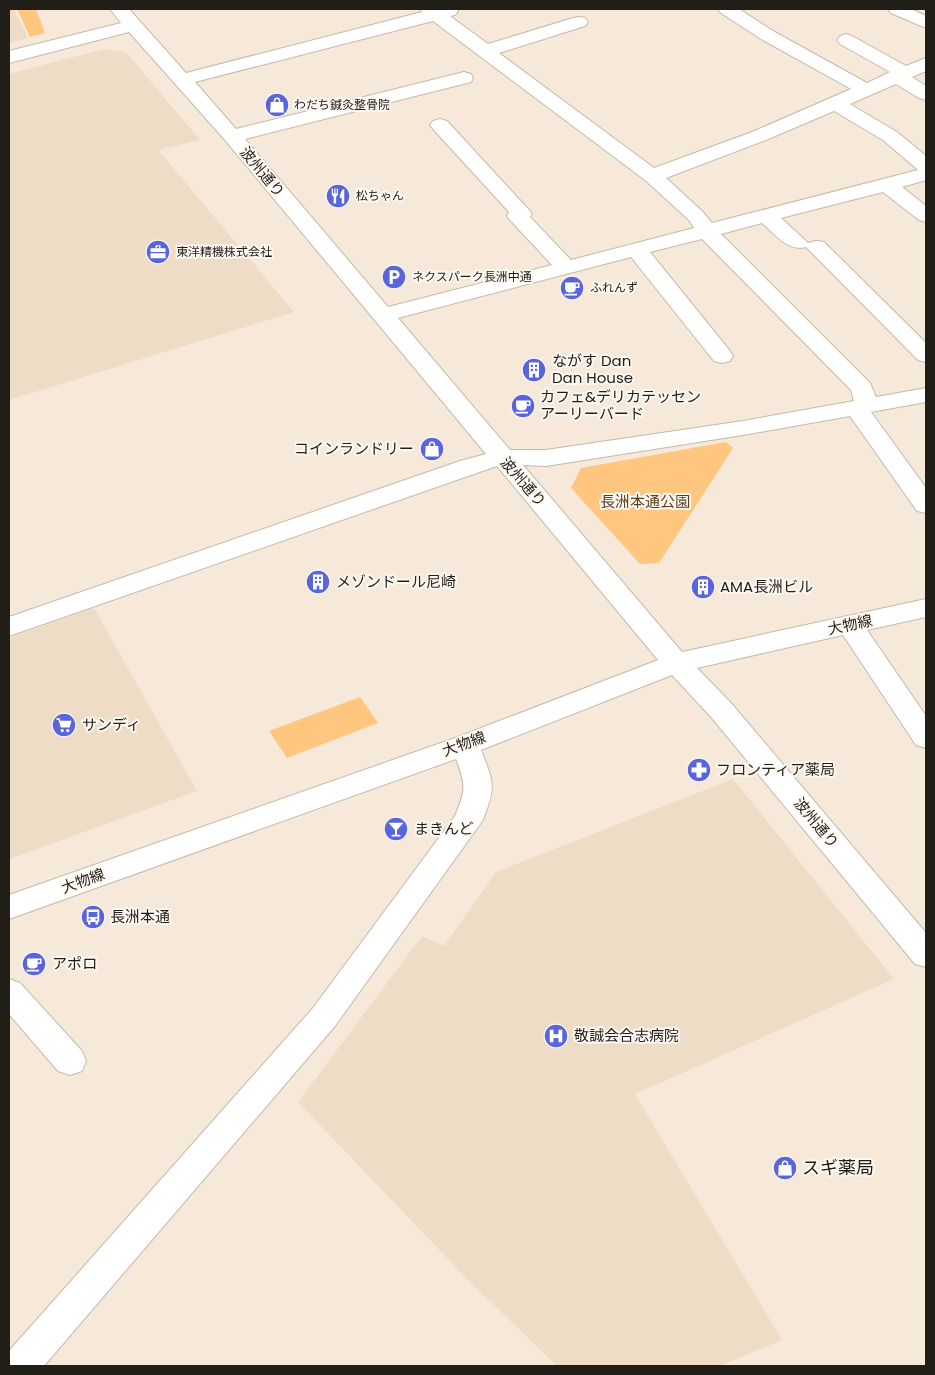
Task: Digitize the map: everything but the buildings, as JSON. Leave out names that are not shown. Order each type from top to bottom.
[{"type":"street","points":[[182,80],[432,11],[457,9]]},
{"type":"street","points":[[727,9],[767,35],[866,90]]},
{"type":"street","points":[[897,9],[926,23]]},
{"type":"street","points":[[432,11],[652,176],[696,216],[706,232],[862,388],[862,407],[926,505]]},
{"type":"street","points":[[9,57],[126,17]]},
{"type":"street","name":"波州通り","points":[[126,17],[232,136],[502,458],[676,663],[721,710],[926,955]]},
{"type":"street","points":[[485,52],[579,22]]},
{"type":"street","points":[[846,40],[901,74],[926,94]]},
{"type":"street","points":[[652,176],[759,136],[926,64]]},
{"type":"street","points":[[232,136],[464,78]]},
{"type":"street","points":[[835,103],[890,136],[926,166]]},
{"type":"street","points":[[440,125],[522,214],[517,216],[567,268]]},
{"type":"street","points":[[383,315],[768,217],[926,174]]},
{"type":"street","points":[[887,185],[926,216]]},
{"type":"street","points":[[768,217],[807,245],[926,356]]},
{"type":"street","points":[[637,250],[722,356]]},
{"type":"street","points":[[12,620],[469,466],[502,458],[546,458],[778,422],[926,395]]},
{"type":"street","name":"大物線","points":[[9,907],[464,745],[676,663],[926,608]]},
{"type":"street","points":[[851,626],[926,738]]},
{"type":"street","points":[[20,1366],[324,1017],[468,820],[476,799],[479,782],[464,745]]},
{"type":"street","points":[[9,992],[70,1061]]},
{"type":"shaded area","points":[[9,9],[14,9],[28,38],[9,43]]},
{"type":"shaded area","name":"東洋精機株式会社","points":[[104,49],[126,52],[200,140],[158,150],[294,312],[9,400],[9,74]]},
{"type":"shaded area","points":[[94,608],[197,791],[9,859],[9,638]]},
{"type":"shaded area","name":"敬誠会合志病院","points":[[733,779],[894,979],[635,1094],[782,1340],[719,1366],[557,1366],[469,1281],[298,1102],[422,936],[444,946],[496,872]]},
{"type":"green space","points":[[17,9],[36,9],[45,33],[30,37]]},
{"type":"green space","name":"長洲本通公園","points":[[726,442],[733,448],[659,563],[640,564],[571,488],[581,468]]},
{"type":"green space","points":[[360,697],[378,723],[287,758],[269,731]]},
{"type":"place","name":"わだち鍼灸整骨院","points":[[277,105]]},
{"type":"place","name":"松ちゃん","points":[[338,196]]},
{"type":"place","name":"東洋精機株式会社","points":[[158,252]]},
{"type":"place","name":"ネクスパーク長洲中通","points":[[394,277]]},
{"type":"place","name":"ふれんず","points":[[572,288]]},
{"type":"place","name":"ながす Dan Dan House","points":[[534,370]]},
{"type":"place","name":"カフェ&デリカテッセン アーリーバード","points":[[523,406]]},
{"type":"place","name":"コインランドリー","points":[[432,449]]},
{"type":"place","name":"メゾンドール尼崎","points":[[318,582]]},
{"type":"place","name":"AMA長洲ビル","points":[[703,587]]},
{"type":"place","name":"サンディ","points":[[64,725]]},
{"type":"place","name":"フロンティア薬局","points":[[699,770]]},
{"type":"place","name":"まきんど","points":[[396,829]]},
{"type":"place","name":"長洲本通","points":[[93,917]]},
{"type":"place","name":"アポロ","points":[[34,964]]},
{"type":"place","name":"敬誠会合志病院","points":[[556,1036]]},
{"type":"place","name":"スギ薬局","points":[[785,1168]]}]
